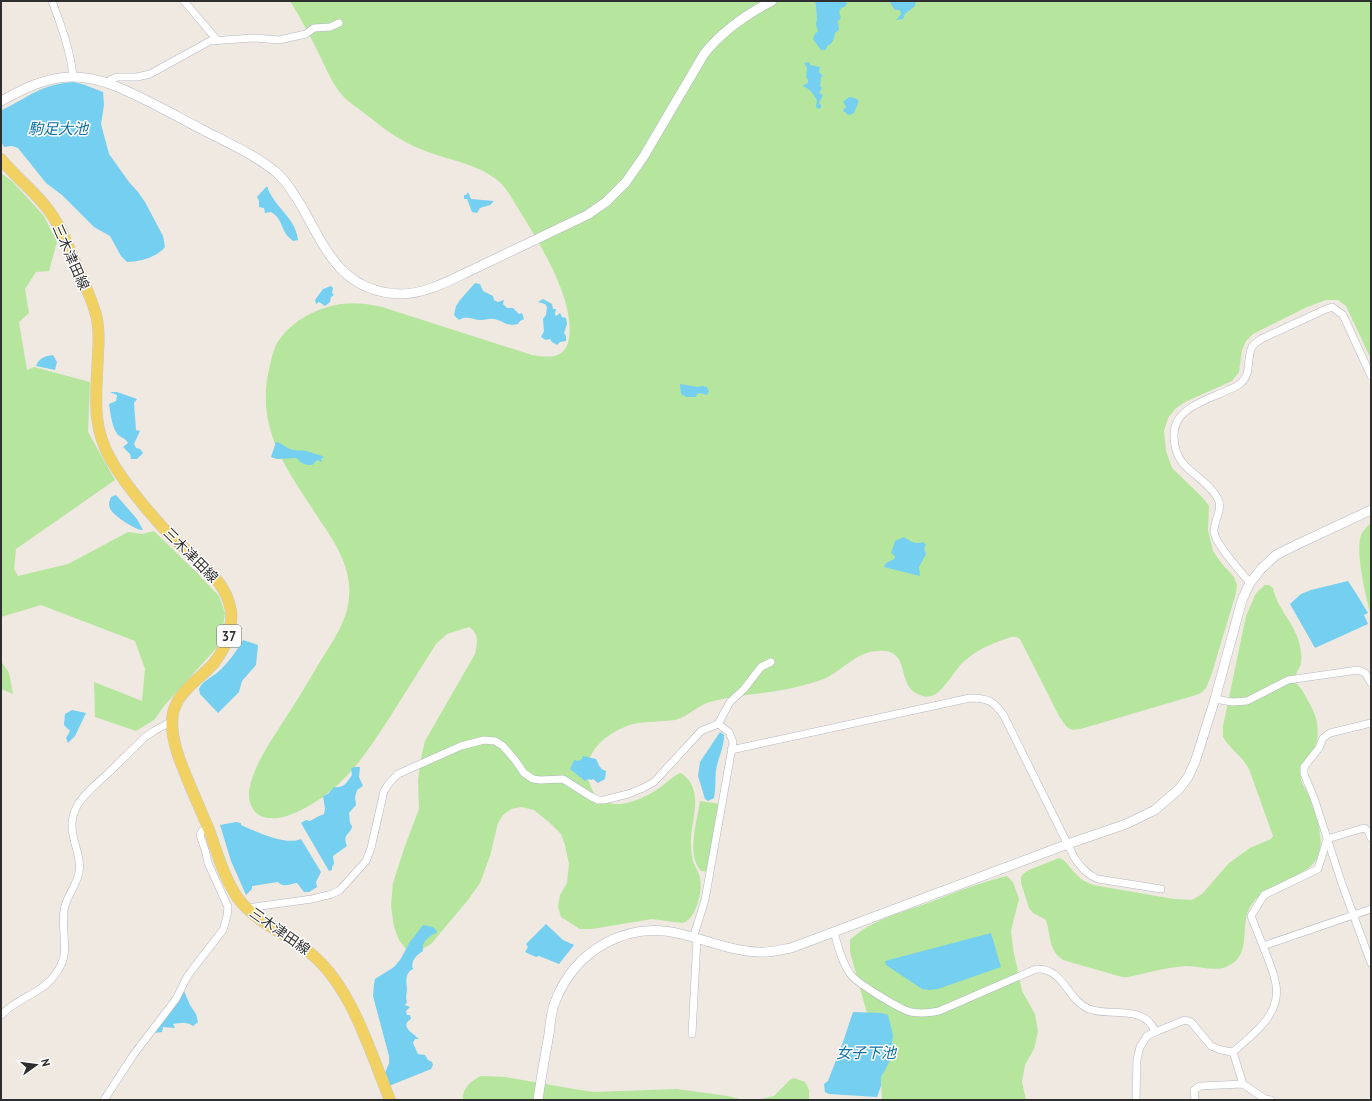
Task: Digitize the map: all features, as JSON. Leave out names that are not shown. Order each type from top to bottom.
[{"type":"main road","name":"三木津田線","points":[[1,159],[32,192],[59,226],[89,295],[97,319],[99,338],[95,400],[96,417],[103,446],[122,478],[166,532],[214,577],[226,594],[232,622],[229,636],[223,650],[213,663],[188,687],[181,697],[175,708],[172,721],[172,733],[179,758],[229,883],[246,908],[315,956],[328,970],[343,991],[357,1020],[390,1100]]},
{"type":"street","points":[[52,1],[70,59],[73,77]]},
{"type":"street","points":[[184,1],[216,40]]},
{"type":"street","points":[[1,102],[20,91],[42,82],[73,77],[108,84],[135,95],[240,149],[280,176],[293,192],[321,243],[334,262],[348,276],[364,286],[382,291],[399,294],[415,293],[448,282],[587,215],[606,202],[626,182],[644,156],[704,54],[712,44],[732,26],[754,10],[772,1]]},
{"type":"street","points":[[108,84],[110,80],[117,77],[137,77],[150,74],[210,41],[253,38],[279,40],[306,34],[314,28],[323,26],[330,27],[339,23]]},
{"type":"street","points":[[1250,583],[1217,541],[1214,532],[1219,510],[1219,502],[1215,493],[1182,462],[1177,453],[1174,441],[1174,429],[1178,419],[1190,408],[1240,385],[1248,373],[1250,354],[1253,346],[1261,339],[1324,310],[1332,308],[1343,315],[1371,376]]},
{"type":"street","points":[[538,1100],[554,1003],[563,983],[578,963],[595,948],[613,939],[633,933],[659,930],[681,934],[741,950],[771,952],[791,948],[1140,818],[1155,810],[1179,789],[1188,777],[1215,699],[1242,600],[1250,583],[1261,569],[1276,555],[1371,510]]},
{"type":"street","points":[[246,908],[312,899],[332,894],[340,890],[366,861],[371,848],[384,791],[390,782],[398,774],[461,746],[484,740],[495,741],[507,750],[524,773],[533,779],[562,779],[598,800],[628,794],[644,788],[654,782],[701,731],[718,724],[730,702],[761,667],[771,662]]},
{"type":"street","points":[[1215,699],[1232,702],[1247,701],[1288,680],[1358,670],[1365,673],[1371,683]]},
{"type":"street","points":[[731,750],[970,698],[989,700],[996,705],[1004,716],[1074,857],[1082,869],[1089,875],[1098,879],[1161,889]]},
{"type":"street","points":[[1,1015],[10,1007],[44,987],[62,964],[65,950],[62,925],[64,909],[80,871],[72,826],[73,815],[77,806],[87,793],[145,737],[172,721]]},
{"type":"street","points":[[1371,723],[1330,733],[1323,738],[1319,748],[1304,767],[1304,774],[1314,798],[1371,963]]},
{"type":"street","points":[[692,1034],[695,938],[705,900],[733,742],[729,732],[718,724]]},
{"type":"street","points":[[104,1100],[134,1054],[176,999],[195,966],[223,930],[228,907],[208,864],[200,836],[207,828]]},
{"type":"street","points":[[1327,839],[1364,828],[1368,831],[1371,838]]},
{"type":"street","points":[[1233,1052],[1269,1018],[1276,1004],[1276,984],[1251,916],[1264,895],[1318,869],[1327,839]]},
{"type":"street","points":[[1263,946],[1371,909]]},
{"type":"street","points":[[834,932],[844,964],[851,975],[862,985],[910,1012],[924,1014],[939,1011],[1036,969],[1042,969],[1050,970],[1081,1004],[1088,1009],[1129,1013],[1142,1016],[1153,1024],[1155,1032]]},
{"type":"street","points":[[1136,1100],[1137,1059],[1140,1047],[1147,1036],[1155,1032],[1185,1020],[1191,1022],[1211,1046],[1221,1050],[1233,1052]]},
{"type":"street","points":[[1233,1052],[1243,1084]]},
{"type":"street","points":[[1195,1100],[1194,1090],[1200,1086],[1243,1084],[1265,1099],[1271,1100]]},
{"type":"green space","points":[[290,1],[1371,1],[1371,359],[1346,306],[1338,300],[1326,300],[1307,307],[1253,334],[1246,341],[1242,350],[1239,372],[1232,381],[1185,402],[1175,409],[1168,418],[1164,431],[1166,451],[1172,468],[1203,498],[1209,506],[1208,530],[1213,551],[1234,577],[1237,585],[1236,593],[1212,673],[1206,688],[1201,693],[1196,695],[1084,728],[1075,730],[1071,729],[1067,727],[1059,716],[1020,639],[1011,637],[973,654],[963,662],[936,694],[927,697],[914,692],[909,687],[899,659],[895,655],[887,651],[880,651],[864,654],[821,680],[784,690],[710,702],[675,720],[633,724],[609,736],[596,748],[588,764],[588,780],[597,799],[620,804],[643,798],[681,773],[689,780],[695,798],[691,852],[701,883],[695,911],[687,921],[682,923],[652,919],[592,929],[580,929],[561,917],[558,907],[560,895],[567,883],[569,864],[565,845],[561,834],[550,823],[534,810],[522,807],[511,809],[503,815],[498,823],[490,856],[480,883],[468,900],[431,944],[421,950],[412,951],[406,949],[399,940],[394,927],[391,906],[393,883],[419,809],[418,780],[421,758],[425,741],[475,654],[477,639],[475,633],[469,627],[447,634],[436,644],[388,720],[361,759],[331,791],[305,808],[284,817],[264,817],[255,812],[250,803],[249,792],[255,770],[267,747],[338,633],[346,612],[349,596],[348,575],[342,558],[329,534],[287,468],[271,433],[267,415],[266,395],[268,374],[272,357],[280,338],[294,324],[321,309],[341,304],[351,303],[382,307],[532,355],[545,357],[556,356],[564,350],[569,338],[569,323],[567,307],[546,256],[510,194],[500,182],[479,169],[414,147],[346,100],[332,81]]},
{"type":"green space","points":[[1,173],[13,182],[44,216],[57,242],[49,271],[36,272],[25,289],[29,313],[19,322],[27,370],[34,367],[90,382],[88,432],[115,480],[16,549],[14,569],[18,576],[68,564],[128,532],[142,534],[154,531],[219,596],[225,613],[221,643],[164,706],[154,720],[136,731],[95,717],[94,682],[142,701],[145,669],[135,641],[41,605],[1,617]]},
{"type":"green space","points":[[1371,523],[1371,616],[1366,598],[1359,552],[1361,535]]},
{"type":"green space","points":[[1265,585],[1269,585],[1273,588],[1278,602],[1297,635],[1301,658],[1296,681],[1309,702],[1316,719],[1318,734],[1316,744],[1303,765],[1301,779],[1304,787],[1317,807],[1320,849],[1317,858],[1305,871],[1267,890],[1252,904],[1248,912],[1243,947],[1240,955],[1235,962],[1226,967],[1211,969],[1184,966],[1122,977],[1063,960],[1058,956],[1052,947],[1046,920],[1033,913],[1029,908],[1021,883],[1021,877],[1029,870],[1059,858],[1062,859],[1080,878],[1093,885],[1174,899],[1192,900],[1202,894],[1229,863],[1250,848],[1271,839],[1273,836],[1249,769],[1223,737],[1223,726],[1246,616],[1256,593]]},
{"type":"green space","points":[[1,661],[9,673],[13,694],[1,689]]},
{"type":"green space","points":[[700,801],[721,804],[710,872],[701,871],[694,856],[693,847],[695,828]]},
{"type":"green space","points":[[1007,876],[1013,882],[1019,899],[1011,931],[1013,948],[1022,991],[1035,1014],[1038,1032],[1034,1049],[1025,1065],[1022,1082],[1026,1100],[882,1100],[880,1060],[850,952],[850,940],[878,921],[988,881]]},
{"type":"green space","points":[[481,1076],[505,1077],[594,1092],[677,1089],[728,1096],[744,1100],[463,1100],[464,1092],[468,1085]]},
{"type":"green space","points":[[794,1078],[805,1082],[809,1090],[809,1100],[757,1100],[774,1096]]},
{"type":"water","points":[[815,1],[846,1],[847,4],[841,8],[839,12],[841,18],[838,21],[839,30],[835,33],[833,41],[827,46],[826,50],[821,50],[813,39],[818,31],[816,25],[817,19]]},
{"type":"water","points":[[892,1],[916,1],[915,6],[905,14],[903,19],[896,20],[901,14],[900,10],[895,10],[890,3]]},
{"type":"water","points":[[809,62],[810,65],[820,67],[819,72],[823,76],[821,77],[820,86],[822,88],[819,93],[823,95],[819,103],[821,108],[818,109],[816,107],[817,100],[809,90],[802,86],[808,83],[806,77],[807,68],[804,63]]},
{"type":"water","name":"駒足大池","points":[[74,82],[103,92],[104,105],[101,124],[109,154],[145,202],[163,236],[165,247],[158,254],[143,260],[127,262],[121,256],[110,236],[94,227],[62,195],[46,183],[18,148],[12,146],[4,147],[1,141],[2,110],[44,88]]},
{"type":"water","points":[[849,97],[855,98],[859,101],[854,113],[850,115],[846,114],[843,110],[846,107],[843,102]]},
{"type":"water","points":[[267,186],[274,200],[289,218],[298,240],[293,241],[287,236],[279,219],[274,214],[271,212],[265,213],[264,208],[259,207],[257,197]]},
{"type":"water","points":[[468,192],[471,199],[494,201],[490,205],[480,208],[477,213],[472,212],[467,199],[464,199],[464,195]]},
{"type":"water","points":[[475,283],[480,284],[483,291],[493,296],[494,300],[498,302],[504,300],[503,304],[507,308],[513,308],[519,314],[522,313],[524,319],[518,324],[514,325],[492,319],[481,320],[464,318],[459,320],[454,315],[456,306]]},
{"type":"water","points":[[331,286],[333,288],[332,293],[334,295],[331,297],[330,302],[325,306],[319,302],[316,304],[315,300],[323,289]]},
{"type":"water","points":[[543,299],[552,304],[553,309],[556,309],[556,316],[560,313],[562,317],[566,318],[567,324],[564,333],[566,336],[566,341],[560,342],[557,345],[550,339],[546,340],[541,337],[544,331],[543,319],[546,315],[547,307],[545,304],[538,302]]},
{"type":"water","points":[[53,355],[57,362],[55,370],[36,366],[43,358]]},
{"type":"water","points":[[680,384],[707,387],[709,391],[707,395],[700,393],[697,394],[696,397],[686,397],[681,394]]},
{"type":"water","points":[[110,392],[117,392],[137,399],[134,403],[136,430],[140,431],[134,444],[136,448],[140,449],[143,453],[137,459],[131,459],[130,454],[123,447],[128,443],[117,434],[111,418],[109,404],[116,401],[117,395]]},
{"type":"water","points":[[276,442],[292,450],[306,451],[324,457],[321,459],[322,462],[317,460],[312,465],[303,464],[297,458],[277,459],[271,457]]},
{"type":"water","points":[[116,495],[137,519],[143,530],[131,526],[113,513],[109,507],[109,502],[111,497]]},
{"type":"water","points":[[904,537],[913,542],[923,542],[926,545],[924,548],[926,554],[919,567],[920,576],[884,567],[886,563],[894,559],[895,556],[891,553],[895,541]]},
{"type":"water","points":[[1348,581],[1368,613],[1364,615],[1368,624],[1315,648],[1290,604],[1301,594],[1311,590]]},
{"type":"water","points":[[243,640],[258,645],[256,665],[242,681],[239,692],[218,713],[200,694],[200,686],[225,665]]},
{"type":"water","points":[[72,710],[86,713],[75,736],[68,743],[66,738],[70,731],[64,725],[65,714]]},
{"type":"water","points":[[720,732],[724,735],[724,740],[716,770],[715,795],[714,798],[708,801],[705,799],[698,776],[700,762]]},
{"type":"water","points":[[583,756],[596,759],[601,768],[606,771],[605,779],[598,783],[593,779],[588,779],[585,781],[570,769],[574,760],[578,761],[582,759]]},
{"type":"water","points":[[354,767],[360,767],[359,777],[363,786],[357,790],[355,797],[356,805],[349,813],[350,823],[352,826],[346,836],[347,846],[333,856],[334,864],[332,870],[329,871],[301,823],[306,820],[310,821],[324,814],[325,809],[323,796],[328,794],[334,787],[341,787],[345,784],[352,775],[351,769]]},
{"type":"water","points":[[236,822],[262,834],[279,839],[295,841],[301,839],[321,872],[316,882],[317,887],[309,892],[304,892],[297,883],[282,885],[278,882],[252,886],[252,889],[246,895],[231,861],[220,825]]},
{"type":"water","points":[[546,924],[563,940],[574,945],[559,964],[525,952],[528,947],[526,944]]},
{"type":"water","points":[[423,925],[433,927],[437,931],[424,942],[423,951],[415,958],[412,963],[413,969],[407,975],[407,1002],[405,1005],[410,1007],[406,1011],[407,1015],[410,1015],[411,1019],[406,1024],[408,1029],[419,1039],[415,1039],[413,1043],[418,1054],[425,1055],[433,1065],[431,1069],[389,1086],[385,1073],[389,1063],[389,1056],[373,996],[375,979],[394,967]]},
{"type":"water","points":[[991,933],[1001,967],[938,989],[922,989],[886,965],[885,961]]},
{"type":"water","points":[[184,991],[196,1014],[198,1022],[193,1026],[186,1023],[173,1024],[175,1028],[163,1027],[162,1032],[155,1033]]},
{"type":"water","name":"女子下池","points":[[853,1012],[881,1013],[888,1015],[893,1035],[892,1043],[895,1045],[892,1057],[881,1077],[881,1086],[877,1097],[829,1094],[825,1092],[824,1084],[828,1081]]}]
